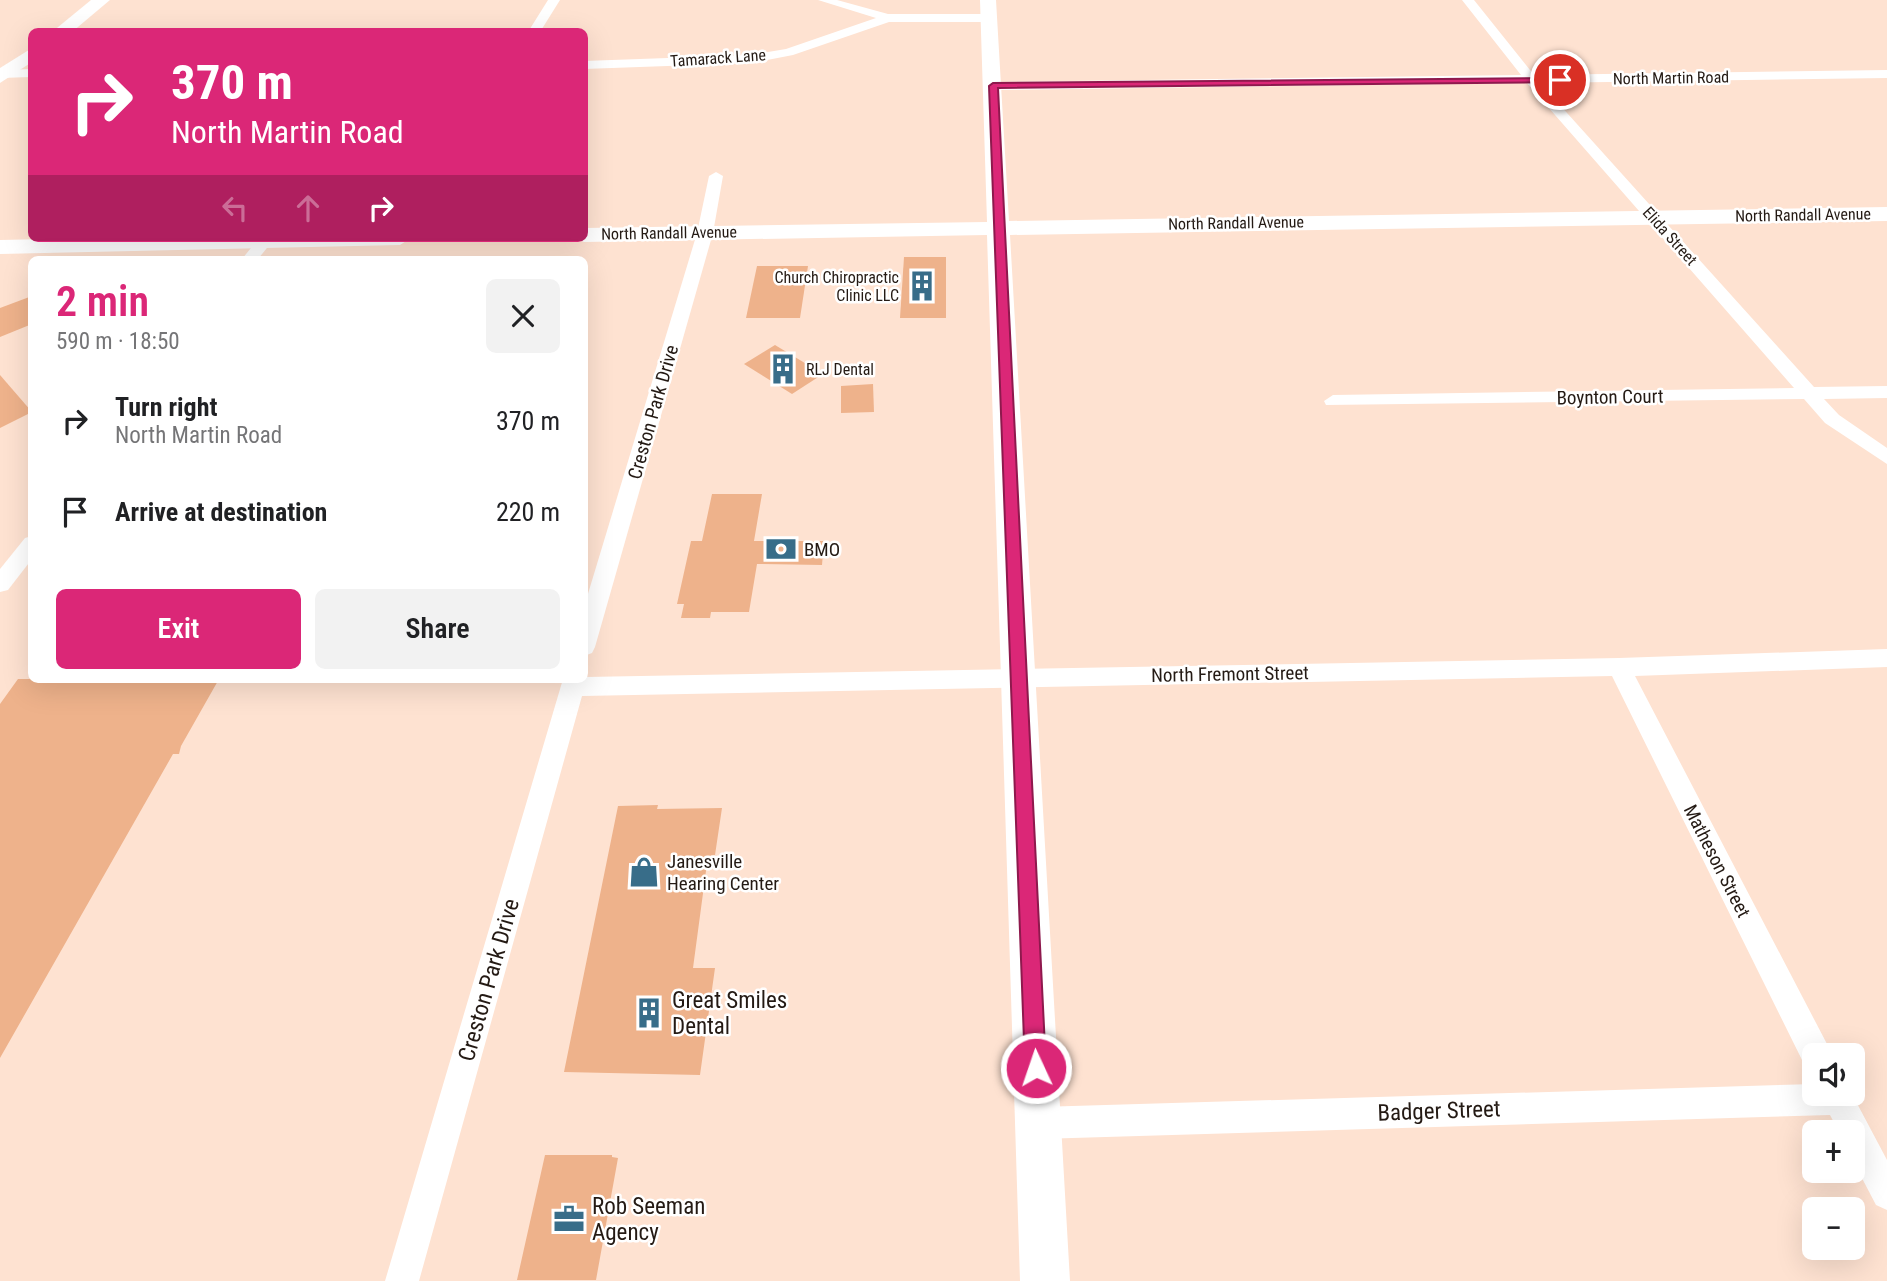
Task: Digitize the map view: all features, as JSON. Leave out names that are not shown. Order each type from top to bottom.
[{"type":"street","points":[[65,28],[102,0]]},
{"type":"street","points":[[536,28],[554,0]]},
{"type":"street","points":[[824,0],[888,18],[988,9],[1045,1281]]},
{"type":"street","name":"Elida Street","points":[[1468,0],[1532,81],[1832,419],[1887,457]]},
{"type":"street","name":"Tamarack Lane","points":[[588,65],[751,58],[789,52],[888,18]]},
{"type":"street","points":[[1,75],[28,56]]},
{"type":"street","points":[[1,75],[28,73]]},
{"type":"street","name":"North Martin Road","points":[[993,86],[1532,81],[1887,74]]},
{"type":"street","name":"Creston Park Drive","points":[[588,633],[705,233],[716,176]]},
{"type":"street","name":"North Randall Avenue","points":[[588,235],[998,226],[1887,214]]},
{"type":"street","points":[[0,247],[166,242]]},
{"type":"street","points":[[252,256],[264,242]]},
{"type":"street","name":"Boynton Court","points":[[1333,401],[1887,392]]},
{"type":"street","points":[[0,584],[28,548]]},
{"type":"street","name":"North Fremont Street","points":[[588,683],[1619,667],[1887,658]]},
{"type":"street","name":"Matheson Street","points":[[1619,667],[1810,1043]]},
{"type":"street","name":"Creston Park Drive","points":[[402,1281],[574,683]]},
{"type":"street","name":"Badger Street","points":[[1039,1123],[1802,1097]]},
{"type":"street","points":[[1842,1106],[1887,1194]]},
{"type":"building","name":"Church Chiropractic Clinic LLC","points":[[904,257],[946,257],[946,318],[900,318]]},
{"type":"building","points":[[757,266],[808,266],[800,318],[746,318]]},
{"type":"building","points":[[28,298],[28,326],[0,337],[0,308]]},
{"type":"building","name":"RLJ Dental","points":[[775,345],[823,374],[792,394],[744,364]]},
{"type":"building","points":[[0,375],[28,407],[28,414],[0,428]]},
{"type":"building","points":[[873,384],[874,412],[841,413],[841,386]]},
{"type":"building","name":"BMO","points":[[712,494],[762,494],[754,541],[824,541],[822,565],[757,564],[749,612],[711,612],[710,618],[681,618],[684,604],[677,604],[691,541],[702,541]]},
{"type":"building","points":[[18,679],[28,679],[28,683],[217,683],[179,754],[173,754],[0,1058],[0,704]]},
{"type":"building","points":[[658,805],[657,809],[722,808],[715,855],[708,856],[693,968],[715,968],[700,1075],[564,1072],[618,806]]},
{"type":"building","name":"Rob Seeman Agency","points":[[545,1155],[612,1155],[618,1158],[596,1280],[517,1280]]},
{"type":"place","name":"Church Chiropractic Clinic LLC","points":[[922,286]]},
{"type":"place","name":"RLJ Dental","points":[[783,369]]},
{"type":"place","name":"BMO","points":[[781,549]]},
{"type":"place","name":"Janesville Hearing Center","points":[[644,872]]},
{"type":"place","name":"Great Smiles Dental","points":[[649,1013]]},
{"type":"place","name":"Rob Seeman Agency","points":[[569,1219]]},
{"type":"route","points":[[1036,1068],[1014,624],[993,86],[1560,80]]}]
